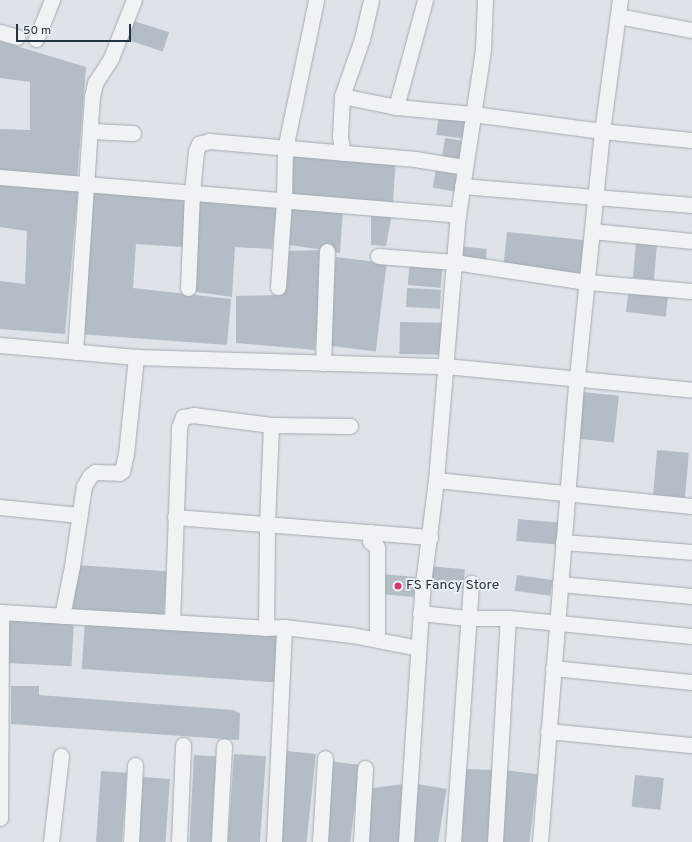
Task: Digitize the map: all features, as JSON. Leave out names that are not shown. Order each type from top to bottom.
[{"type":"street","points":[[36,40],[52,0]]},
{"type":"street","points":[[75,352],[92,97],[95,83],[111,58],[134,0]]},
{"type":"street","points":[[278,287],[284,201],[285,149],[316,0]]},
{"type":"street","points":[[342,154],[340,136],[342,96],[362,39],[371,0]]},
{"type":"street","points":[[396,107],[425,0]]},
{"type":"street","points":[[406,842],[420,613],[436,480],[458,216],[482,49],[485,0]]},
{"type":"street","points":[[540,842],[577,377],[602,131],[620,0]]},
{"type":"street","points":[[618,16],[692,30]]},
{"type":"street","points":[[0,32],[17,37]]},
{"type":"street","points":[[342,96],[396,107],[473,114],[602,131],[692,140]]},
{"type":"street","points":[[90,132],[133,133]]},
{"type":"street","points":[[188,288],[192,193],[196,151],[199,144],[209,141],[342,154],[415,159],[465,167]]},
{"type":"street","points":[[0,177],[458,216]]},
{"type":"street","points":[[462,186],[692,205]]},
{"type":"street","points":[[592,231],[692,241]]},
{"type":"street","points":[[323,363],[327,251]]},
{"type":"street","points":[[378,256],[454,262],[587,282],[692,291]]},
{"type":"street","points":[[0,345],[136,357],[445,366],[577,377],[692,390]]},
{"type":"street","points":[[62,616],[84,486],[90,476],[95,472],[119,473],[122,470],[136,357]]},
{"type":"street","points":[[172,622],[179,427],[183,417],[193,415],[271,425],[350,426]]},
{"type":"street","points":[[266,628],[267,524],[271,425]]},
{"type":"street","points":[[436,480],[692,506]]},
{"type":"street","points":[[0,507],[80,515]]},
{"type":"street","points":[[175,518],[430,537]]},
{"type":"street","points":[[370,532],[370,541],[377,547],[377,639]]},
{"type":"street","points":[[563,542],[692,552]]},
{"type":"street","points":[[453,842],[471,583]]},
{"type":"street","points":[[560,584],[692,596]]},
{"type":"street","points":[[0,818],[0,612],[266,628],[284,627],[377,639],[418,648]]},
{"type":"street","points":[[420,613],[468,618],[508,618],[692,636]]},
{"type":"street","points":[[495,842],[508,618]]},
{"type":"street","points":[[274,842],[284,627]]},
{"type":"street","points":[[553,668],[692,682]]},
{"type":"street","points":[[548,731],[690,745]]},
{"type":"street","points":[[179,842],[183,745]]},
{"type":"street","points":[[219,842],[224,746]]},
{"type":"street","points":[[51,842],[61,756]]},
{"type":"street","points":[[320,842],[325,758]]},
{"type":"street","points":[[131,842],[136,765]]},
{"type":"street","points":[[361,842],[365,768]]},
{"type":"building","points":[[131,20],[169,32],[163,51],[125,39]]},
{"type":"building","points":[[0,41],[86,67],[77,181],[0,176],[0,129],[30,130],[30,82],[0,78]]},
{"type":"building","points":[[439,115],[466,119],[463,139],[436,135]]},
{"type":"building","points":[[445,138],[464,141],[460,164],[441,161]]},
{"type":"building","points":[[291,154],[396,161],[393,204],[288,197]]},
{"type":"building","points":[[436,169],[459,173],[455,192],[433,188]]},
{"type":"building","points":[[0,184],[78,190],[65,334],[0,329],[0,281],[25,284],[27,231],[0,227]]},
{"type":"building","points":[[89,188],[185,195],[183,247],[136,244],[133,288],[231,299],[227,345],[80,334]]},
{"type":"building","points":[[194,197],[277,204],[272,249],[235,247],[232,297],[190,291]]},
{"type":"building","points":[[286,204],[343,209],[340,253],[284,244]]},
{"type":"building","points":[[371,211],[392,213],[386,246],[371,245]]},
{"type":"building","points":[[507,232],[587,240],[583,276],[503,268]]},
{"type":"building","points":[[636,243],[657,245],[654,280],[633,278]]},
{"type":"building","points":[[458,246],[487,249],[485,264],[456,261]]},
{"type":"building","points":[[323,250],[315,350],[236,343],[236,296],[279,295],[285,251]]},
{"type":"building","points":[[336,257],[387,263],[376,352],[325,345]]},
{"type":"building","points":[[410,259],[443,262],[441,288],[408,285]]},
{"type":"building","points":[[629,287],[669,292],[666,317],[626,312]]},
{"type":"building","points":[[407,288],[441,290],[440,309],[406,307]]},
{"type":"building","points":[[400,322],[442,323],[441,355],[399,354]]},
{"type":"building","points":[[583,392],[619,396],[614,443],[578,439]]},
{"type":"building","points":[[657,450],[689,453],[685,498],[653,495]]},
{"type":"building","points":[[518,519],[561,523],[559,545],[516,541]]},
{"type":"building","points":[[76,565],[167,571],[163,619],[73,613]]},
{"type":"building","points":[[429,566],[465,569],[463,589],[427,586]]},
{"type":"building","name":"FS Fancy Store","points":[[381,574],[416,577],[414,597],[379,594]]},
{"type":"building","points":[[517,575],[553,580],[550,596],[515,591]]},
{"type":"building","points":[[10,618],[74,621],[72,666],[8,663]]},
{"type":"building","points":[[85,621],[278,634],[274,682],[82,669]]},
{"type":"building","points":[[11,686],[39,686],[39,695],[233,710],[240,713],[239,740],[11,724]]},
{"type":"building","points":[[287,751],[316,754],[307,842],[277,842]]},
{"type":"building","points":[[234,754],[266,756],[260,842],[228,842]]},
{"type":"building","points":[[194,755],[216,756],[211,842],[189,842]]},
{"type":"building","points":[[328,761],[360,765],[350,842],[318,841]]},
{"type":"building","points":[[464,769],[493,770],[490,842],[461,842]]},
{"type":"building","points":[[503,770],[538,774],[529,842],[494,841]]},
{"type":"building","points":[[101,771],[127,773],[122,842],[96,842]]},
{"type":"building","points":[[635,775],[664,778],[660,810],[632,807]]},
{"type":"building","points":[[143,777],[170,779],[166,842],[138,842]]},
{"type":"building","points":[[410,783],[447,789],[438,842],[401,841]]},
{"type":"building","points":[[405,784],[402,842],[364,842],[365,789]]},
{"type":"place","name":"FS Fancy Store","points":[[398,586]]}]
